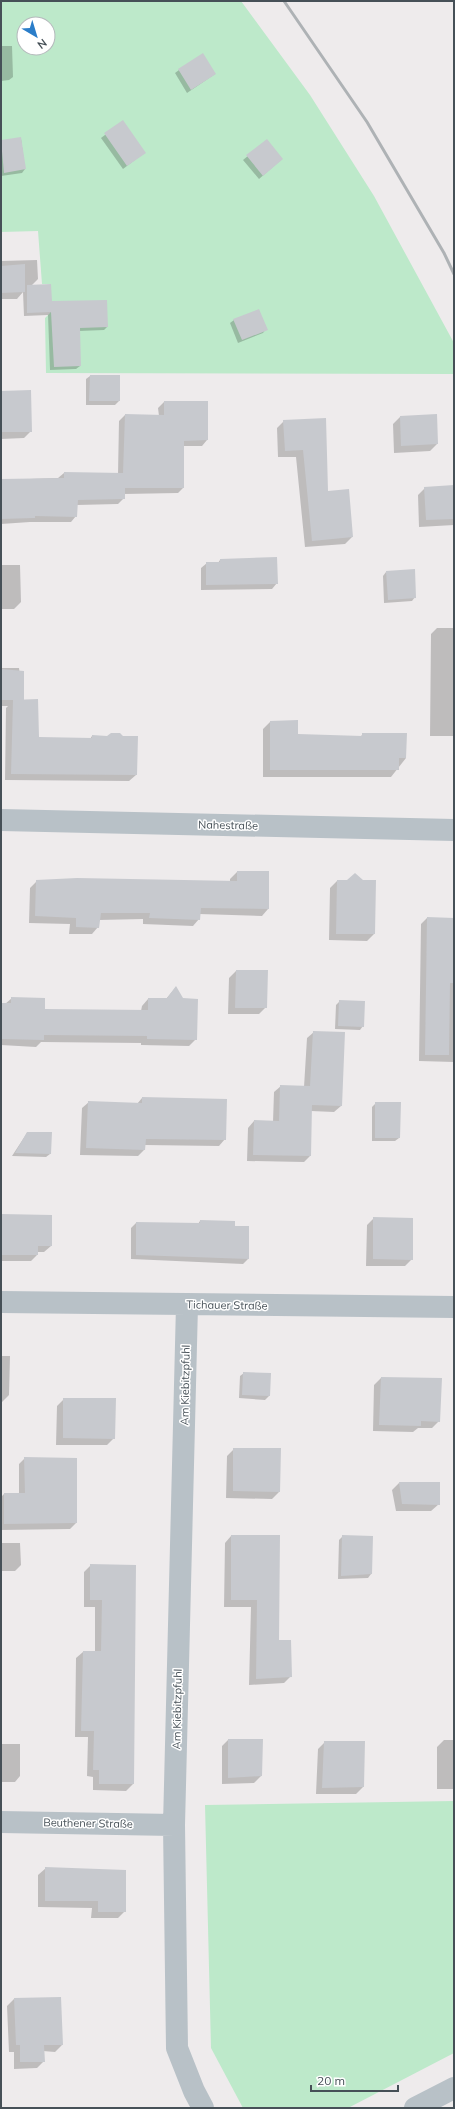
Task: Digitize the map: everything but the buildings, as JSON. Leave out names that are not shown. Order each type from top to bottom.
[{"type":"street","name":"Nahestraße","points":[[1,820],[454,830]]},
{"type":"street","name":"Tichauer Straße","points":[[1,1302],[454,1307]]},
{"type":"street","name":"Am Kiebitzpfuhl","points":[[187,1305],[174,1825],[177,2048],[194,2091],[203,2108]]},
{"type":"street","name":"Beuthener Straße","points":[[1,1822],[174,1825]]},
{"type":"street","points":[[415,2108],[454,2088]]},
{"type":"green space","points":[[1,1],[241,1],[310,95],[374,196],[454,343],[454,374],[46,373],[45,318],[51,312],[50,284],[42,284],[38,231],[1,232]]},
{"type":"green space","points":[[454,1801],[454,2053],[348,2108],[243,2108],[211,2048],[205,1805]]},
{"type":"railway","points":[[284,1],[367,122],[444,253],[454,274]]}]
